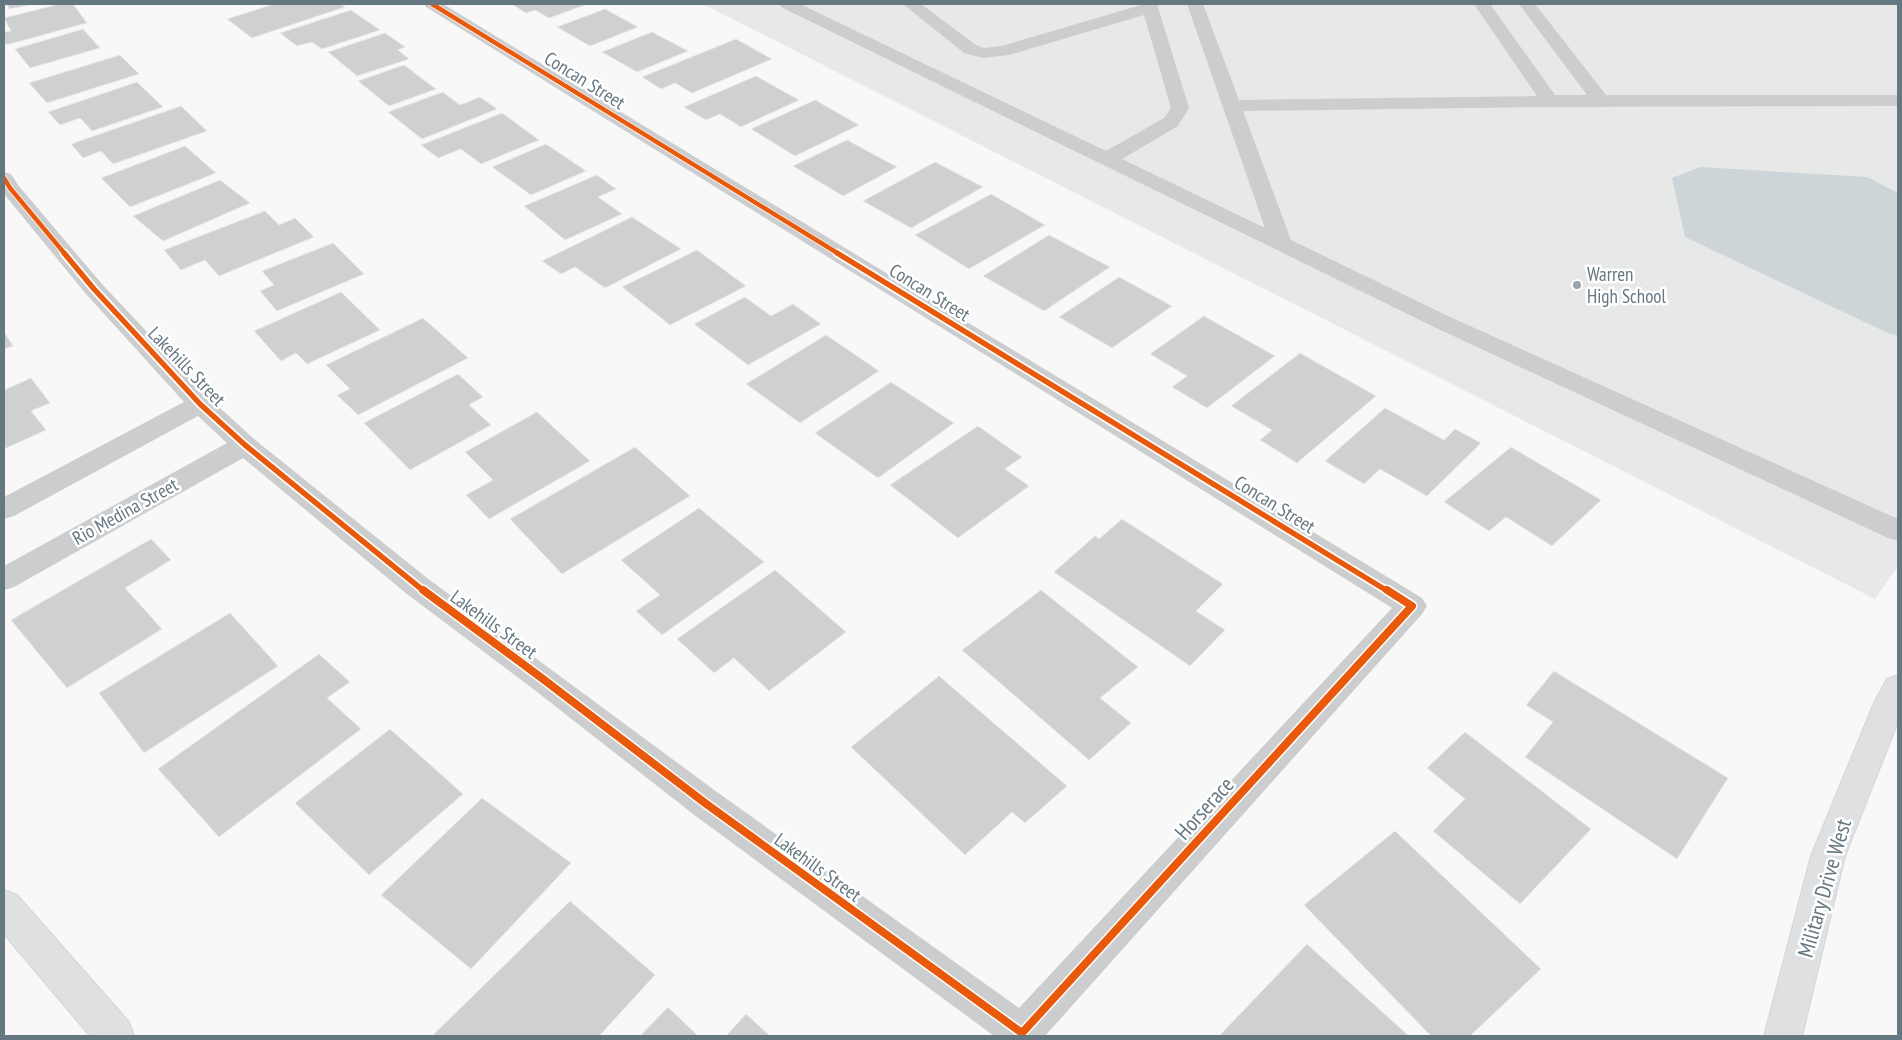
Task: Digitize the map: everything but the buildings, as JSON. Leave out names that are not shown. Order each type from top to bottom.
[{"type":"main road","name":"Military Drive West","points":[[1783,1036],[1828,856],[1890,703],[1898,688]]},
{"type":"main road","points":[[4,907],[115,1036]]},
{"type":"street","name":"Concan Street","points":[[432,4],[1412,606]]},
{"type":"street","points":[[788,4],[1440,321],[1898,531]]},
{"type":"street","points":[[911,4],[970,49],[982,53],[1003,51],[1149,6],[1180,108],[1171,122],[1107,159]]},
{"type":"street","points":[[1195,4],[1281,244]]},
{"type":"street","points":[[1482,4],[1550,101]]},
{"type":"street","points":[[1527,4],[1601,101]]},
{"type":"street","points":[[1232,106],[1550,101],[1898,100]]},
{"type":"street","name":"Lakehills Street","points":[[4,178],[10,188],[94,289],[200,404],[245,445],[417,586],[543,679],[705,804],[1022,1033]]},
{"type":"street","points":[[4,509],[200,404]]},
{"type":"street","name":"Rio Medina Street","points":[[4,577],[245,445]]},
{"type":"street","name":"Horserace","points":[[1022,1033],[1412,606]]},
{"type":"shaded area","name":"Warren High School","points":[[703,4],[1898,4],[1898,566],[1875,599]]},
{"type":"shaded area","points":[[1700,167],[1867,177],[1898,193],[1898,335],[1890,334],[1685,237],[1672,178]]},
{"type":"cycle path","points":[[4,178],[10,188],[94,289],[200,404],[245,445],[417,586],[543,679],[705,803],[1022,1033],[1412,606],[432,4]]},
{"type":"place","name":"Warren High School","points":[[1577,285]]}]
